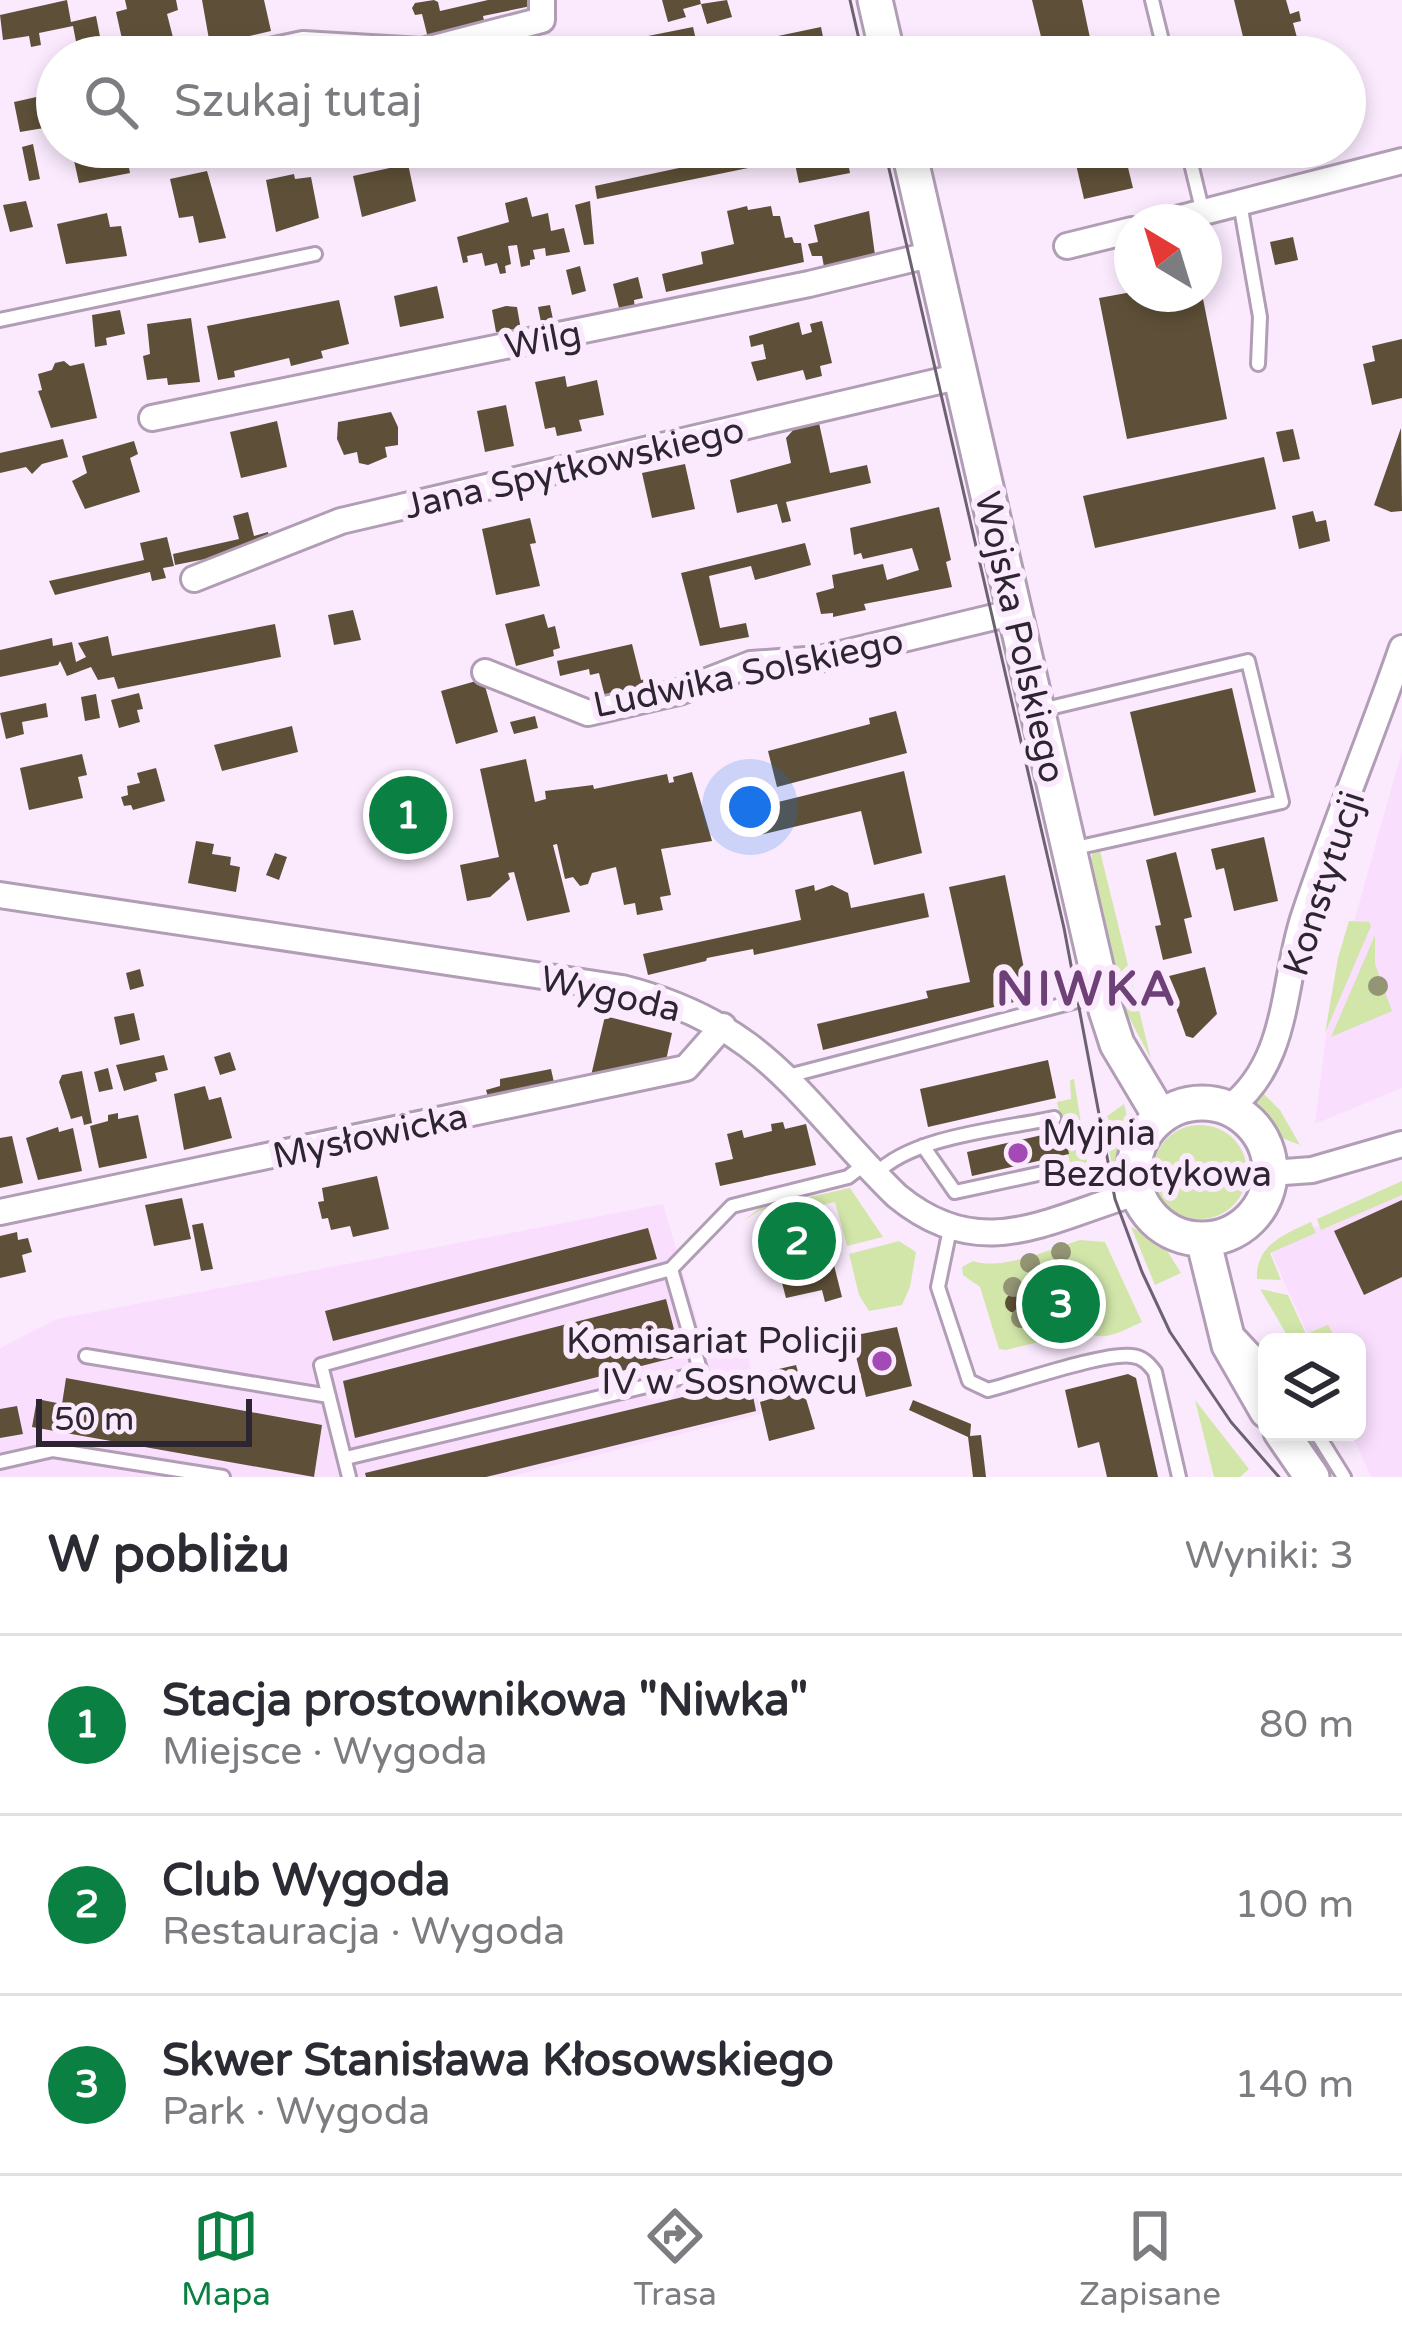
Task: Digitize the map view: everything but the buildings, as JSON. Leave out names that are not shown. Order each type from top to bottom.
[{"type":"main road","points":[[875,0],[883,36]]},
{"type":"main road","name":"Wojska Polskiego","points":[[913,168],[1103,994],[1117,1044],[1160,1116]]},
{"type":"main road","points":[[1206,1102],[1229,1108],[1260,1134],[1268,1153],[1270,1173],[1262,1204],[1226,1235],[1203,1239],[1168,1231],[1153,1220],[1136,1193],[1134,1159],[1139,1142],[1160,1116],[1182,1105],[1206,1102]]},
{"type":"main road","points":[[1203,1239],[1219,1315],[1239,1366],[1258,1397]]},
{"type":"main road","points":[[1285,1441],[1300,1472]]},
{"type":"street","points":[[480,36],[542,20],[542,0]]},
{"type":"street","points":[[1222,208],[1402,160]]},
{"type":"street","points":[[1067,246],[1114,234]]},
{"type":"street","name":"Wilg","points":[[152,418],[809,284],[933,254]]},
{"type":"street","name":"Jana Spytkowskiego","points":[[194,579],[341,521],[962,376]]},
{"type":"street","name":"Ludwika Solskiego","points":[[485,672],[588,713],[679,692],[752,664],[820,659],[1015,612]]},
{"type":"street","name":"Konstytucji","points":[[1229,1108],[1258,1080],[1284,1020],[1304,917],[1402,648]]},
{"type":"street","name":"Wygoda","points":[[0,895],[622,988],[668,999],[761,1051],[870,1169],[920,1215],[950,1229],[986,1235],[1010,1232],[1136,1193]]},
{"type":"street","name":"Mysłowicka","points":[[0,1212],[686,1068],[723,1026]]},
{"type":"street","points":[[1270,1173],[1312,1170],[1402,1144]]},
{"type":"lane","points":[[1153,0],[1161,36]]},
{"type":"lane","points":[[1192,168],[1201,204]]},
{"type":"lane","points":[[1240,203],[1260,317],[1258,364]]},
{"type":"lane","points":[[0,320],[315,254]]},
{"type":"lane","points":[[1037,711],[1248,661],[1282,802],[1070,849]]},
{"type":"lane","points":[[788,1076],[1103,994]]},
{"type":"lane","points":[[349,1477],[321,1365],[671,1270],[732,1206],[848,1177],[923,1147],[1054,1118]]},
{"type":"lane","points":[[923,1147],[955,1192],[1052,1171]]},
{"type":"lane","points":[[950,1229],[938,1287],[969,1381],[988,1390],[1102,1359],[1130,1355],[1145,1360],[1155,1372],[1179,1477]]},
{"type":"lane","points":[[346,1458],[700,1373],[671,1270]]},
{"type":"lane","points":[[1219,1315],[1258,1356]]},
{"type":"lane","points":[[86,1356],[328,1396]]},
{"type":"lane","points":[[1322,1441],[1344,1477]]},
{"type":"lane","points":[[0,1462],[52,1450],[223,1477]]},
{"type":"shaded area","points":[[1402,750],[1402,1088],[1315,1124],[1329,1011]]},
{"type":"shaded area","points":[[1402,1188],[1402,1477],[1371,1477],[1355,1441],[1366,1441],[1366,1333],[1307,1333],[1269,1248]]},
{"type":"shaded area","points":[[663,1204],[703,1341],[743,1336],[761,1414],[508,1477],[0,1477],[0,1348],[57,1319]]},
{"type":"green space","points":[[1100,851],[1151,1059],[1123,1006],[1089,870],[1092,854]]},
{"type":"green space","points":[[1349,921],[1371,926],[1325,1033],[1338,958]]},
{"type":"green space","points":[[1375,935],[1375,964],[1392,1011],[1331,1037]]},
{"type":"green space","points":[[1074,1079],[1087,1161],[1072,1173],[1057,1102],[1071,1099],[1070,1080]]},
{"type":"green space","points":[[1264,1094],[1280,1110],[1300,1145],[1277,1136],[1251,1107]]},
{"type":"green space","points":[[1124,1104],[1127,1137],[1112,1166],[1103,1119]]},
{"type":"green space","points":[[1200,1125],[1233,1139],[1247,1172],[1233,1205],[1200,1219],[1167,1205],[1153,1172],[1167,1139]]},
{"type":"green space","points":[[1402,1181],[1402,1195],[1321,1230],[1317,1219]]},
{"type":"green space","points":[[850,1188],[883,1237],[847,1246],[835,1202],[794,1211],[791,1203],[759,1211],[743,1221],[760,1208]]},
{"type":"green space","points":[[1311,1222],[1316,1233],[1270,1253],[1281,1280],[1257,1279],[1266,1249]]},
{"type":"green space","points":[[1131,1227],[1161,1241],[1181,1273],[1155,1285]]},
{"type":"green space","points":[[1080,1240],[1105,1242],[1142,1322],[1106,1336],[1085,1331],[999,1349],[980,1287],[963,1275],[962,1267],[973,1261],[1012,1261]]},
{"type":"green space","points":[[899,1241],[916,1252],[910,1287],[902,1305],[869,1311],[859,1295],[849,1254]]},
{"type":"green space","points":[[1260,1289],[1288,1295],[1306,1333],[1286,1333]]},
{"type":"green space","points":[[1328,1325],[1333,1333],[1308,1333]]},
{"type":"green space","points":[[1195,1400],[1249,1469],[1240,1477],[1214,1477]]},
{"type":"tram line","points":[[850,0],[858,36]]},
{"type":"tram line","points":[[889,168],[1064,928],[1115,1199],[1170,1332],[1231,1422],[1279,1477]]},
{"type":"place","name":"Stacja prostownikowa \"Niwka\"","points":[[408,815]]},
{"type":"place","name":"Myjnia Bezdotykowa","points":[[1018,1153]]},
{"type":"place","name":"Club Wygoda","points":[[797,1241]]},
{"type":"place","name":"Skwer Stanisława Kłosowskiego","points":[[1061,1304]]},
{"type":"place","name":"Komisariat Policji IV w Sosnowcu","points":[[882,1361]]},
{"type":"district","name":"NIWKA","points":[[1087,988]]}]
